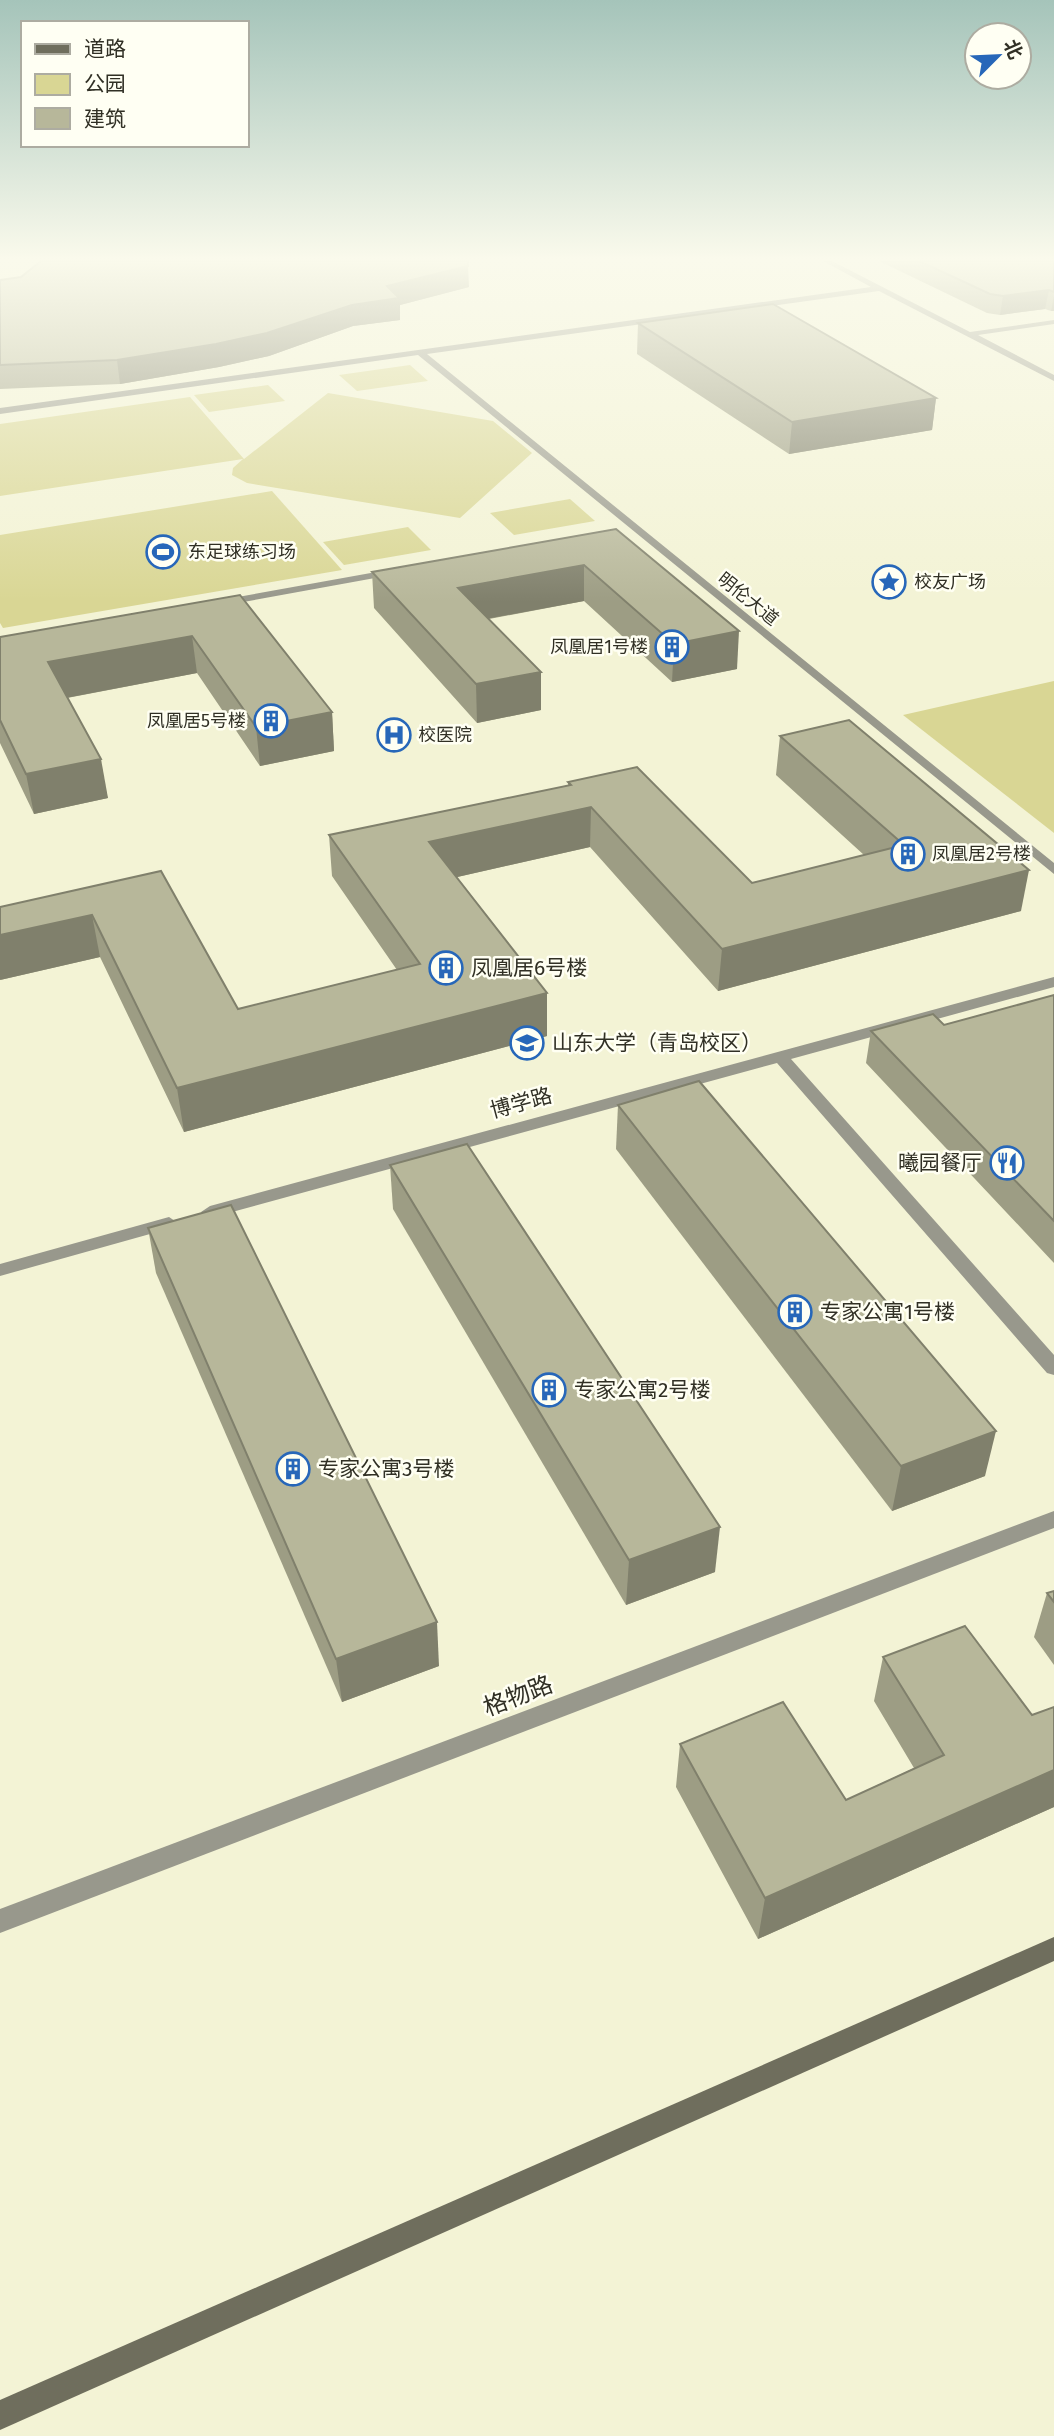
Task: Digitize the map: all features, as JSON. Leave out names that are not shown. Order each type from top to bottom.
[{"type":"main road","points":[[0,2415],[1054,1949]]},
{"type":"lane","points":[[0,411],[264,375]]},
{"type":"lane","name":"明伦大道","points":[[447,375],[1054,870]]},
{"type":"lane","points":[[621,532],[635,530]]},
{"type":"lane","points":[[203,606],[405,570]]},
{"type":"lane","name":"博学路","points":[[0,1270],[1054,982]]},
{"type":"lane","points":[[779,1055],[1054,1368]]},
{"type":"lane","name":"格物路","points":[[0,1921],[1054,1519]]},
{"type":"green space","points":[[339,375],[421,375],[428,381],[357,391]]},
{"type":"green space","points":[[268,385],[285,401],[209,412],[194,395]]},
{"type":"green space","points":[[328,393],[493,421],[532,453],[460,518],[247,483],[232,475],[233,468],[243,459],[0,496],[0,424],[190,397],[244,459]]},
{"type":"green space","name":"东足球练习场","points":[[272,491],[342,570],[3,628],[0,623],[0,535]]},
{"type":"green space","points":[[570,499],[595,521],[514,535],[490,513]]},
{"type":"green space","points":[[408,527],[431,550],[344,565],[323,542]]},
{"type":"green space","points":[[1054,681],[1054,833],[903,715]]},
{"type":"building","points":[[718,375],[896,375],[936,398],[792,422]]},
{"type":"building","points":[[616,529],[739,631],[674,644],[584,565],[458,588],[541,672],[476,684],[372,572]]},
{"type":"building","points":[[240,595],[332,712],[256,727],[192,636],[48,662],[101,759],[26,774],[0,720],[0,637]]},
{"type":"building","points":[[849,720],[1029,870],[722,949],[591,807],[429,842],[547,993],[177,1088],[92,915],[0,935],[0,907],[161,871],[238,1009],[420,964],[329,835],[571,785],[568,782],[637,767],[752,883],[904,845],[780,736]]},
{"type":"building","name":"曦园餐厅","points":[[1054,995],[1054,1221],[871,1031],[933,1014],[944,1025]]},
{"type":"building","points":[[699,1081],[996,1431],[901,1466],[618,1105]]},
{"type":"building","name":"专家公寓2号楼","points":[[467,1144],[720,1527],[629,1560],[390,1165]]},
{"type":"building","name":"专家公寓3号楼","points":[[231,1205],[437,1622],[336,1659],[148,1228]]},
{"type":"building","points":[[1054,1591],[1054,1602],[1047,1593]]},
{"type":"building","points":[[965,1626],[1032,1715],[1054,1707],[1054,1770],[765,1898],[680,1744],[783,1702],[846,1800],[944,1755],[883,1657]]},
{"type":"place","name":"东足球练习场","points":[[163,552]]},
{"type":"place","name":"校友广场","points":[[889,582]]},
{"type":"place","name":"凤凰居1号楼","points":[[672,647]]},
{"type":"place","name":"凤凰居5号楼","points":[[271,721]]},
{"type":"place","name":"校医院","points":[[394,735]]},
{"type":"place","name":"凤凰居2号楼","points":[[908,854]]},
{"type":"place","name":"凤凰居6号楼","points":[[446,968]]},
{"type":"place","name":"山东大学（青岛校区）","points":[[527,1043]]},
{"type":"place","name":"曦园餐厅","points":[[1007,1163]]},
{"type":"place","name":"专家公寓1号楼","points":[[795,1312]]},
{"type":"place","name":"专家公寓2号楼","points":[[549,1390]]},
{"type":"place","name":"专家公寓3号楼","points":[[293,1469]]}]
